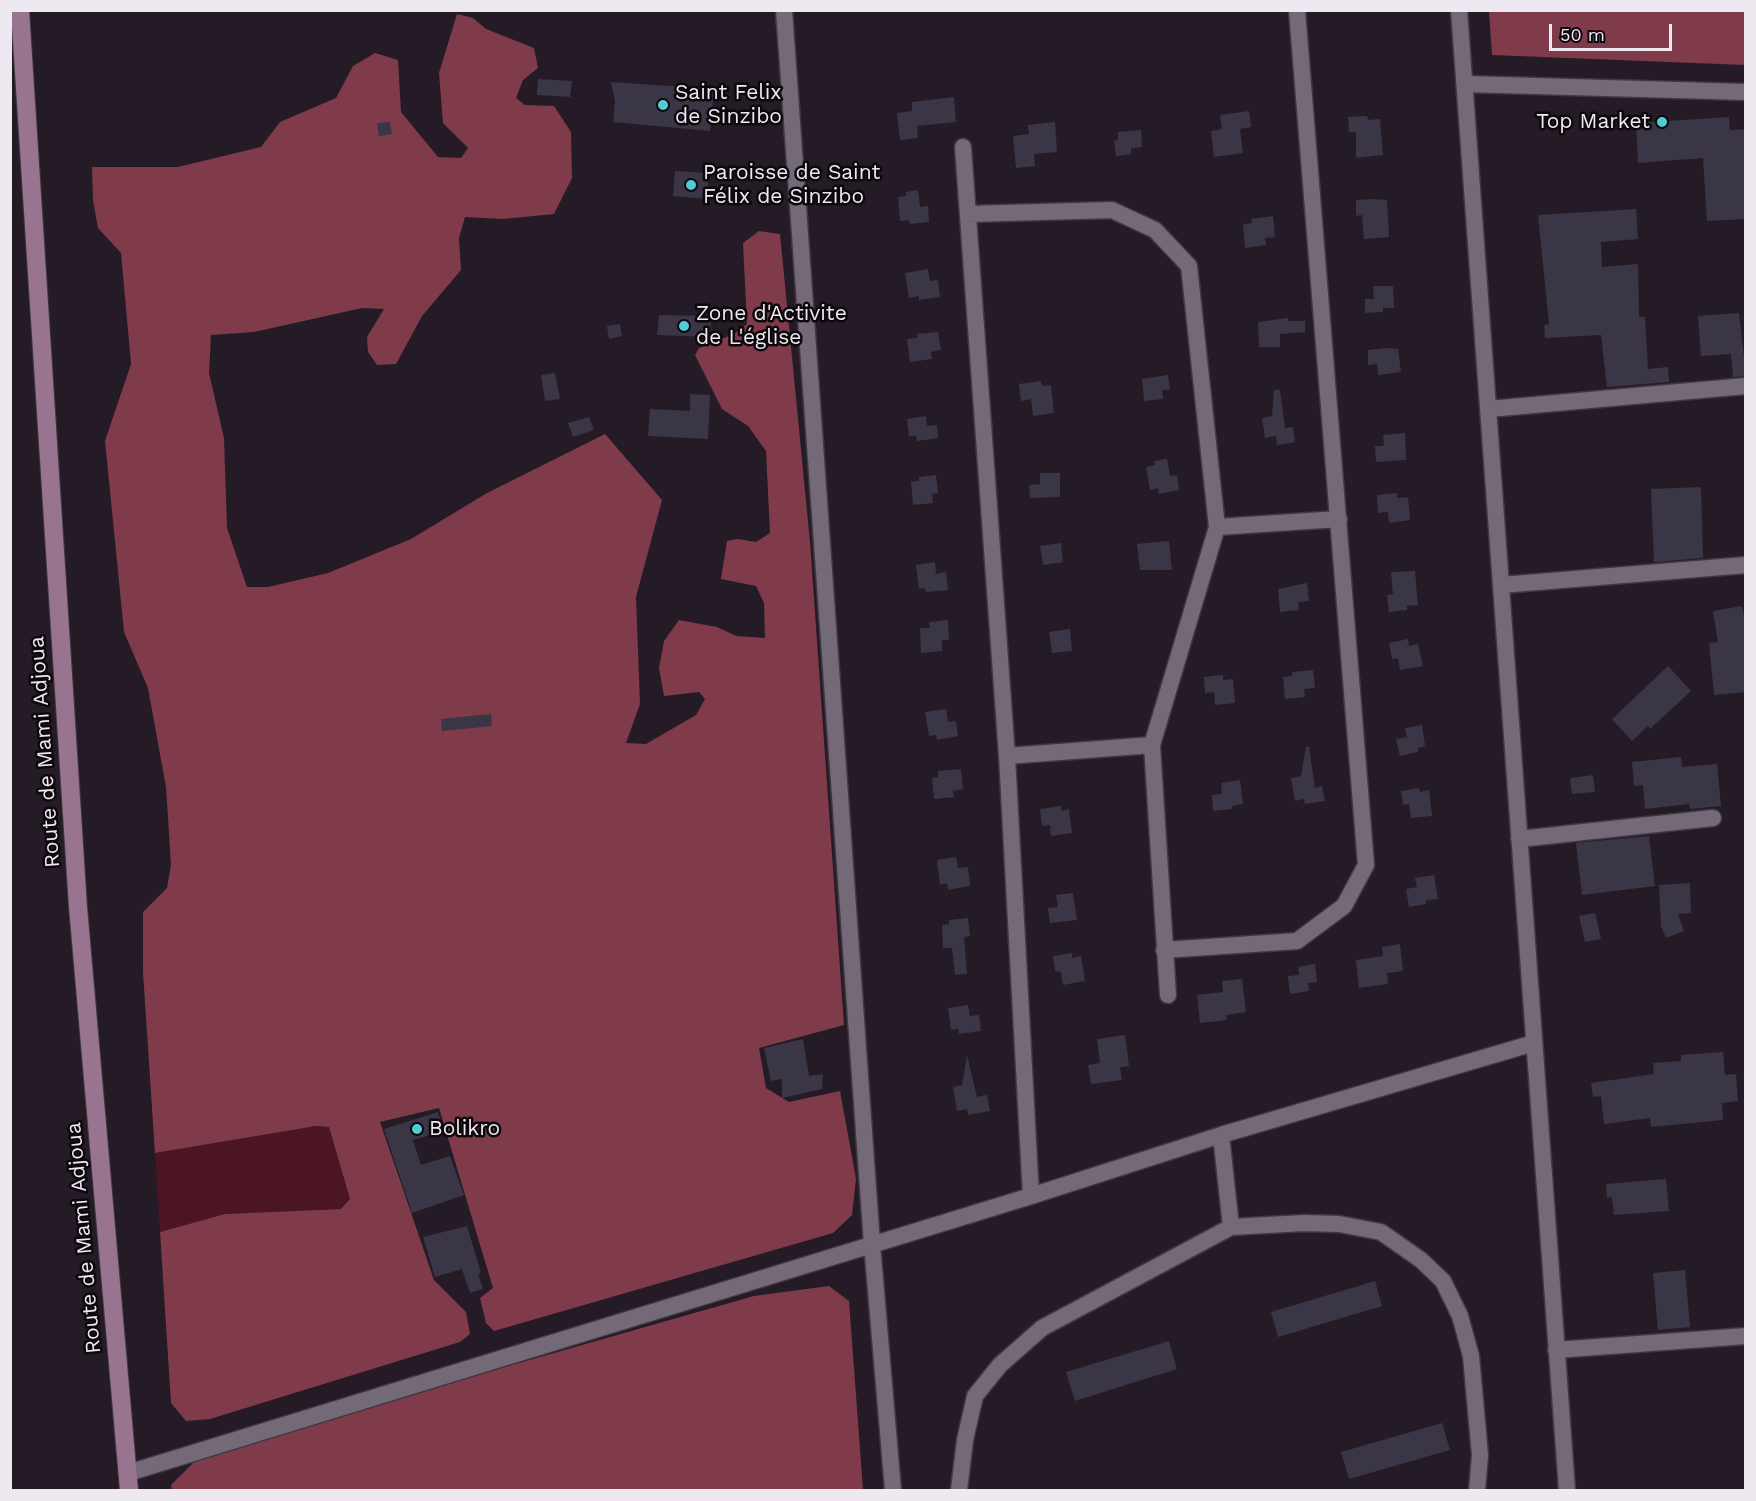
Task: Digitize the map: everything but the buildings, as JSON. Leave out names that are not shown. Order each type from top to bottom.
[{"type":"street","name":"Route de Mami Adjoua","points":[[20,10],[78,908],[129,1482]]},
{"type":"street","points":[[784,10],[872,1244],[893,1491]]},
{"type":"street","points":[[1164,950],[1297,940],[1344,906],[1366,865],[1296,10]]},
{"type":"street","points":[[1459,10],[1567,1491]]},
{"type":"street","points":[[1465,84],[1746,92]]},
{"type":"street","points":[[963,147],[1008,756],[1031,1196]]},
{"type":"street","points":[[968,214],[1112,210],[1155,230],[1189,266],[1217,527],[1152,745],[1168,995]]},
{"type":"street","points":[[1489,409],[1746,386]]},
{"type":"street","points":[[1217,527],[1339,519]]},
{"type":"street","points":[[1501,585],[1746,565]]},
{"type":"street","points":[[1008,756],[1152,745]]},
{"type":"street","points":[[1520,839],[1713,818]]},
{"type":"street","points":[[129,1482],[1221,1134],[1534,1043]]},
{"type":"street","points":[[1221,1134],[1231,1227]]},
{"type":"street","points":[[959,1491],[965,1440],[975,1396],[1000,1365],[1042,1328],[1231,1227],[1304,1223],[1339,1224],[1381,1232],[1421,1260],[1443,1281],[1460,1316],[1471,1356],[1480,1455],[1477,1491]]},
{"type":"street","points":[[1557,1350],[1746,1336]]},
{"type":"shaded area","points":[[1489,11],[1745,11],[1745,65],[1492,55]]},
{"type":"shaded area","points":[[457,14],[473,18],[486,29],[534,48],[538,68],[523,80],[516,98],[525,105],[554,106],[571,132],[572,178],[554,214],[503,219],[465,217],[459,238],[461,270],[422,316],[396,364],[377,365],[368,352],[367,337],[384,309],[362,308],[254,332],[211,335],[209,373],[224,438],[227,528],[247,587],[268,587],[328,573],[411,539],[487,493],[605,434],[662,500],[636,597],[640,704],[626,743],[646,744],[696,715],[705,699],[699,692],[664,696],[659,668],[664,641],[679,620],[717,627],[736,636],[765,638],[764,603],[756,586],[721,579],[727,541],[738,539],[756,542],[770,533],[766,451],[748,426],[722,409],[695,355],[699,348],[734,334],[747,324],[743,243],[759,231],[780,234],[810,542],[844,1025],[759,1048],[766,1088],[789,1102],[840,1091],[856,1179],[852,1215],[833,1233],[494,1331],[486,1323],[480,1298],[493,1288],[439,1108],[380,1122],[434,1280],[466,1312],[470,1334],[460,1342],[210,1419],[186,1421],[171,1403],[160,1232],[225,1214],[341,1209],[350,1199],[329,1127],[316,1126],[155,1153],[143,972],[143,912],[167,888],[171,865],[166,787],[148,688],[124,632],[105,441],[131,364],[121,253],[98,228],[93,200],[92,167],[178,167],[261,147],[280,122],[336,98],[353,66],[375,53],[398,60],[401,112],[438,157],[461,158],[468,148],[443,123],[439,73]]},
{"type":"shaded area","points":[[316,1126],[329,1127],[350,1199],[342,1209],[225,1214],[160,1232],[155,1153]]},
{"type":"shaded area","points":[[829,1286],[849,1301],[863,1490],[172,1490],[171,1485],[195,1461],[512,1365],[754,1296]]},
{"type":"place","name":"Saint Felix de Sinzibo","points":[[663,105]]},
{"type":"place","name":"Top Market","points":[[1662,122]]},
{"type":"place","name":"Paroisse de Saint Félix de Sinzibo","points":[[691,185]]},
{"type":"place","name":"Zone d'Activite de L'église","points":[[684,326]]},
{"type":"place","name":"Bolikro","points":[[417,1129]]}]
